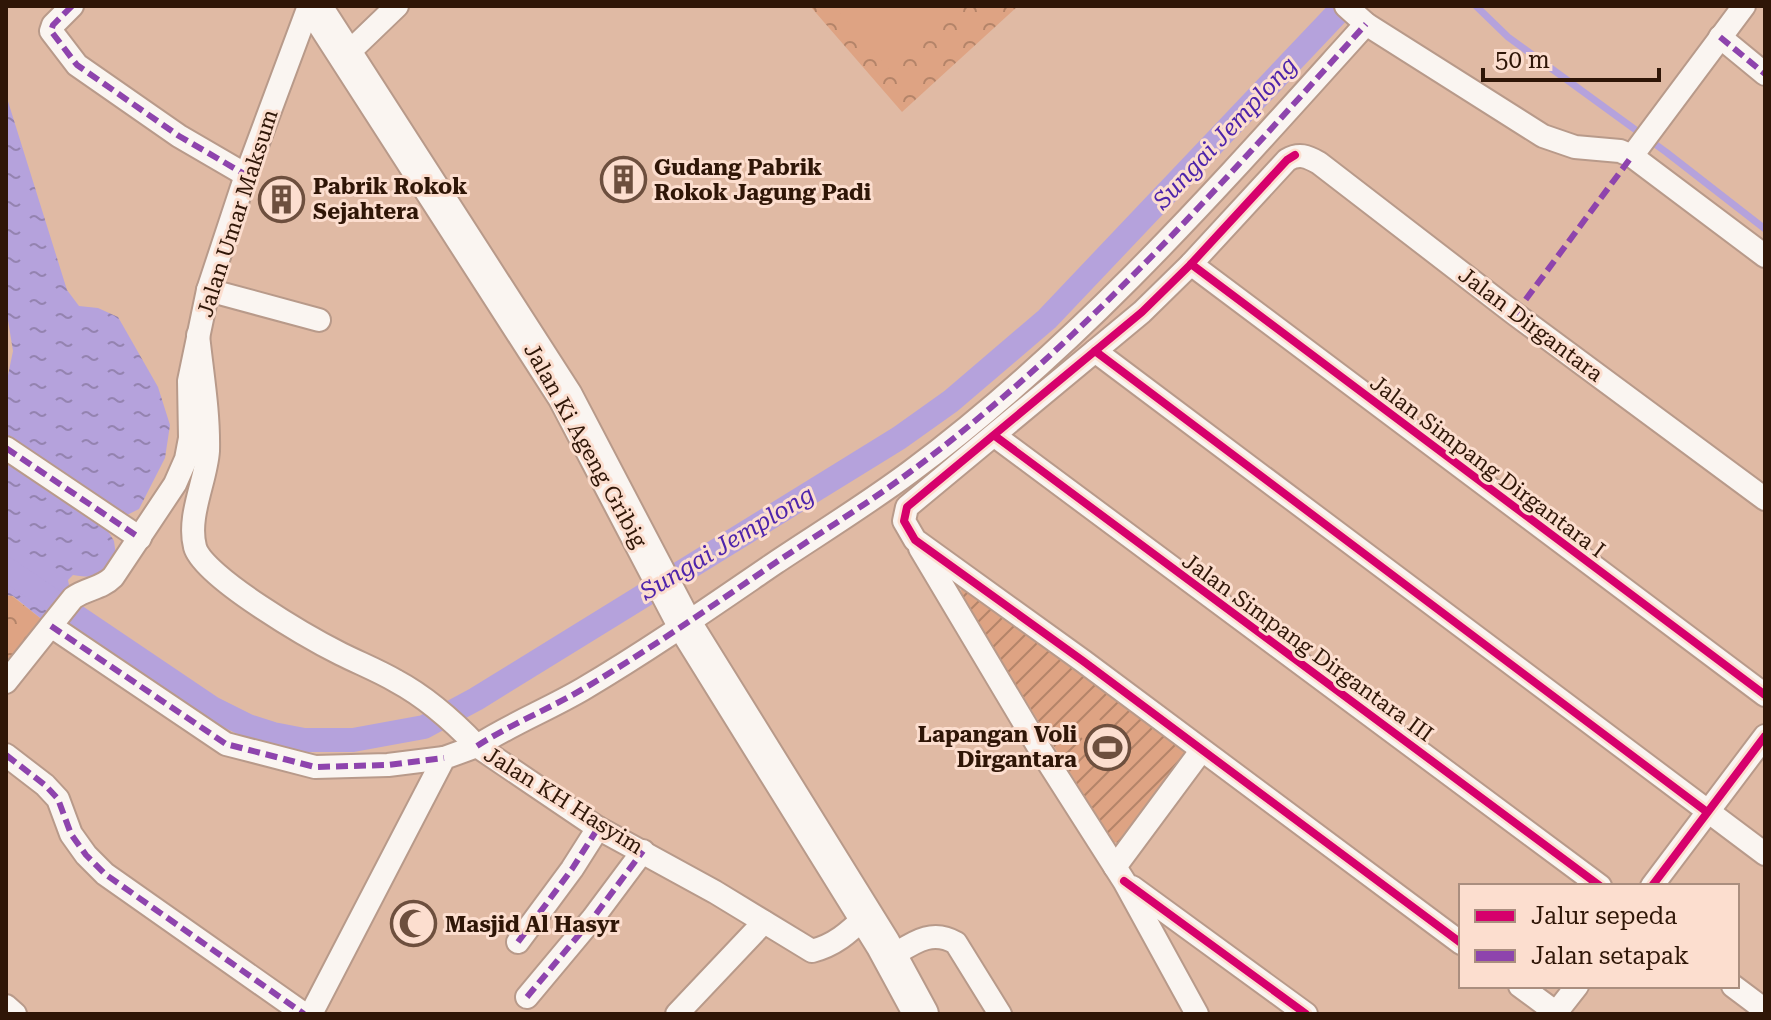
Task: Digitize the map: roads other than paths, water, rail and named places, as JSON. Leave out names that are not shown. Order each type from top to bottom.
[{"type":"main road","name":"Jalan Ki Ageng Gribig","points":[[311,6],[565,396],[683,621],[890,957],[921,1014]]},
{"type":"street","points":[[72,6],[51,31],[77,65],[179,136],[246,175]]},
{"type":"street","name":"Jalan Umar Maksum","points":[[52,625],[73,598],[85,590],[103,587],[113,577],[175,484],[186,459],[190,438],[189,381],[208,290],[246,175],[311,6]]},
{"type":"street","points":[[345,56],[397,6]]},
{"type":"street","points":[[1636,151],[1744,6]]},
{"type":"street","points":[[198,335],[208,435],[206,465],[193,533],[198,554],[207,566],[251,601],[338,653],[397,681],[472,741],[583,689],[909,473],[1049,357],[1130,278],[1248,156],[1357,16],[1543,136],[1575,147],[1636,151],[1765,256]]},
{"type":"street","points":[[1720,37],[1765,74]]},
{"type":"street","name":"Jalan Dirgantara","points":[[1191,264],[1287,160],[1295,155],[1303,156],[1319,163],[1515,314],[1765,499]]},
{"type":"street","points":[[1191,264],[1142,312],[907,507],[904,521],[1120,874],[1197,1014]]},
{"type":"street","name":"Jalan Simpang Dirgantara I","points":[[1191,264],[1765,695]]},
{"type":"street","points":[[208,290],[319,320]]},
{"type":"street","points":[[1095,351],[1765,854]]},
{"type":"street","name":"Jalan Simpang Dirgantara III","points":[[995,436],[1597,884]]},
{"type":"street","points":[[6,448],[140,538]]},
{"type":"street","points":[[915,540],[1083,661],[1459,942]]},
{"type":"street","points":[[6,682],[52,625]]},
{"type":"street","name":"Jalan KH Hasyim","points":[[52,625],[226,744],[315,767],[388,765],[444,758],[472,741],[598,828],[643,851],[812,951],[841,940],[865,917]]},
{"type":"street","points":[[1653,884],[1765,736]]},
{"type":"street","points":[[1120,874],[1201,751]]},
{"type":"street","points":[[6,755],[58,799],[71,834],[105,874],[304,1014]]},
{"type":"street","points":[[311,1014],[444,758]]},
{"type":"street","points":[[518,942],[598,828]]},
{"type":"street","points":[[527,997],[593,918],[643,851]]},
{"type":"street","points":[[1120,874],[1306,1014]]},
{"type":"street","points":[[677,1014],[764,922]]},
{"type":"street","points":[[890,957],[918,941],[945,936],[956,943],[1000,1014]]},
{"type":"street","points":[[1523,988],[1556,1014],[1576,988]]},
{"type":"street","points":[[1736,988],[1765,1010]]},
{"type":"street","points":[[6,1006],[15,1014]]},
{"type":"water","points":[[6,95],[67,290],[79,306],[98,308],[118,317],[158,387],[170,425],[165,458],[139,509],[119,519],[6,443],[6,385],[13,351],[6,308]]},
{"type":"water","points":[[6,454],[101,520],[114,541],[116,556],[106,568],[94,576],[73,575],[68,580],[70,590],[44,621],[13,596],[6,595]]},
{"type":"waterway","name":"Sungai Jemplong","points":[[6,569],[212,708],[248,726],[304,740],[353,740],[424,727],[476,699],[899,438],[951,401],[1047,319],[1344,6]]},
{"type":"waterway","points":[[1476,6],[1508,37],[1666,152],[1765,229]]},
{"type":"place","name":"Gudang Pabrik Rokok Jagung Padi","points":[[623,180]]},
{"type":"place","name":"Pabrik Rokok Sejahtera","points":[[282,199]]},
{"type":"place","name":"Lapangan Voli Dirgantara","points":[[1108,747]]},
{"type":"place","name":"Masjid Al Hasyr","points":[[414,924]]}]
